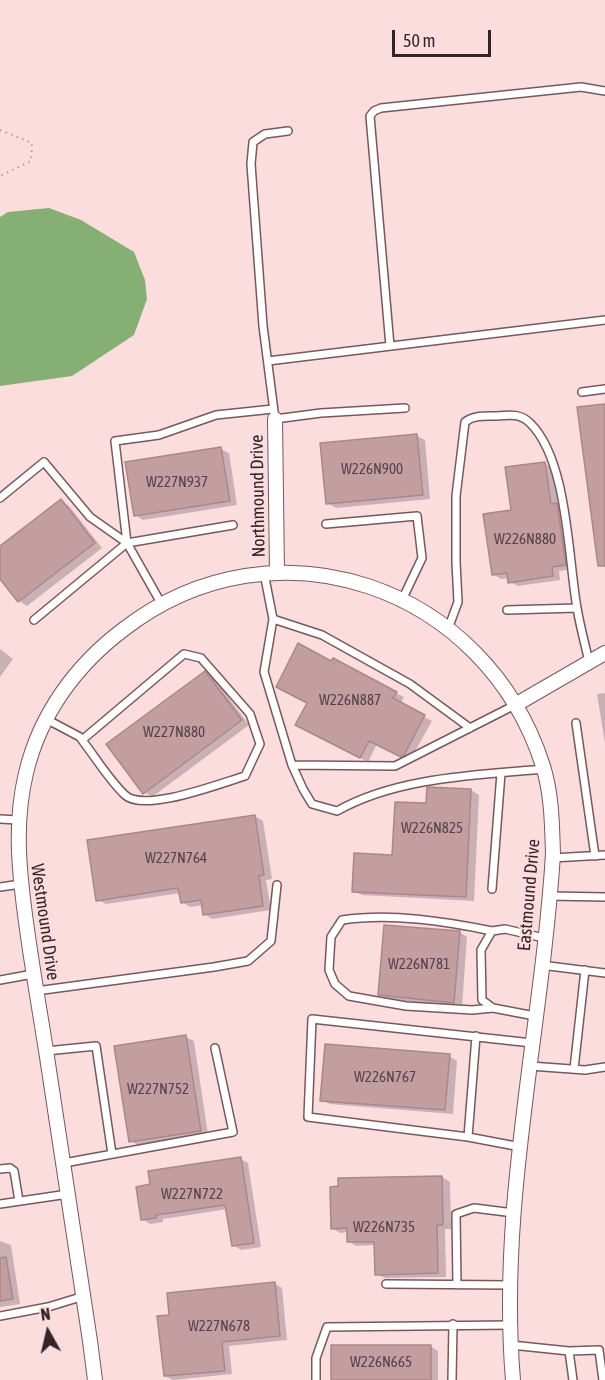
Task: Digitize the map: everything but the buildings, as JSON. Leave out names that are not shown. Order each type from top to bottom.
[{"type":"street","name":"Northmound Drive","points":[[270,573],[274,414]]},
{"type":"street","name":"Eastmound Drive","points":[[270,573],[299,572],[358,582],[402,600],[448,629],[476,653],[515,705],[538,751],[544,770],[552,821],[552,858],[514,1212],[510,1285],[513,1380]]},
{"type":"street","name":"Westmound Drive","points":[[95,1380],[21,884],[17,847],[18,820],[26,771],[40,731],[59,696],[90,657],[129,624],[161,603],[212,582],[270,573]]},
{"type":"street","points":[[515,705],[605,653]]},
{"type":"lane","points":[[390,346],[370,116],[374,111],[381,108],[581,87],[605,91]]},
{"type":"lane","points":[[274,414],[250,164],[253,142],[265,134],[288,131]]},
{"type":"lane","points":[[268,362],[605,320]]},
{"type":"lane","points":[[582,392],[605,389]]},
{"type":"lane","points":[[161,603],[127,543],[115,441],[159,435],[216,415],[321,413],[405,408]]},
{"type":"lane","points":[[448,629],[458,602],[456,496],[465,422],[472,417],[516,414],[530,422],[552,459],[564,507],[577,608],[589,662]]},
{"type":"lane","points":[[0,498],[44,462],[90,517],[127,543]]},
{"type":"lane","points":[[326,524],[417,516],[422,558],[402,600]]},
{"type":"lane","points":[[34,620],[127,543],[233,525]]},
{"type":"lane","points":[[270,573],[273,619],[264,672],[292,765],[312,804],[337,812],[355,801],[432,779],[544,770]]},
{"type":"lane","points":[[507,610],[577,608]]},
{"type":"lane","points":[[273,619],[322,634],[410,684],[470,728]]},
{"type":"lane","points":[[46,719],[82,741],[126,796],[142,801],[162,800],[245,776],[260,744],[250,714],[201,658],[184,654],[82,741]]},
{"type":"lane","points":[[292,765],[395,766],[515,705]]},
{"type":"lane","points":[[576,723],[595,856]]},
{"type":"lane","points":[[492,889],[501,773]]},
{"type":"lane","points":[[0,819],[18,820]]},
{"type":"lane","points":[[552,858],[605,855]]},
{"type":"lane","points":[[0,887],[21,884]]},
{"type":"lane","points":[[36,991],[248,961],[271,941],[277,885]]},
{"type":"lane","points":[[549,896],[605,897]]},
{"type":"lane","points":[[535,1016],[493,1008],[472,1010],[406,1006],[349,996],[335,984],[328,970],[332,937],[342,920],[368,916],[457,924],[492,931],[505,929],[544,938]]},
{"type":"lane","points":[[492,931],[481,950],[482,1000],[493,1008]]},
{"type":"lane","points":[[541,965],[605,973]]},
{"type":"lane","points":[[574,1069],[585,970]]},
{"type":"lane","points":[[0,980],[33,974]]},
{"type":"lane","points":[[521,1147],[468,1137],[308,1117],[312,1019],[532,1043]]},
{"type":"lane","points":[[468,1137],[476,1036]]},
{"type":"lane","points":[[46,1051],[96,1046],[112,1154]]},
{"type":"lane","points":[[64,1163],[233,1132],[215,1048]]},
{"type":"lane","points":[[530,1066],[574,1069],[605,1067]]},
{"type":"lane","points":[[0,1169],[10,1168],[14,1172],[20,1202]]},
{"type":"lane","points":[[0,1204],[69,1194]]},
{"type":"lane","points":[[458,1285],[456,1214],[474,1208],[514,1212]]},
{"type":"lane","points":[[386,1284],[510,1285]]},
{"type":"lane","points":[[0,1316],[48,1307],[84,1296]]},
{"type":"lane","points":[[452,1380],[453,1324]]},
{"type":"lane","points":[[316,1380],[316,1358],[327,1327],[510,1325]]},
{"type":"lane","points":[[511,1345],[569,1351],[602,1350],[603,1380]]},
{"type":"lane","points":[[569,1351],[573,1380]]},
{"type":"path","points":[[0,130],[32,142],[31,160],[0,176]]},
{"type":"shaded area","points":[[49,208],[81,220],[134,252],[145,280],[147,299],[134,335],[72,376],[0,386],[0,217],[8,212]]}]
